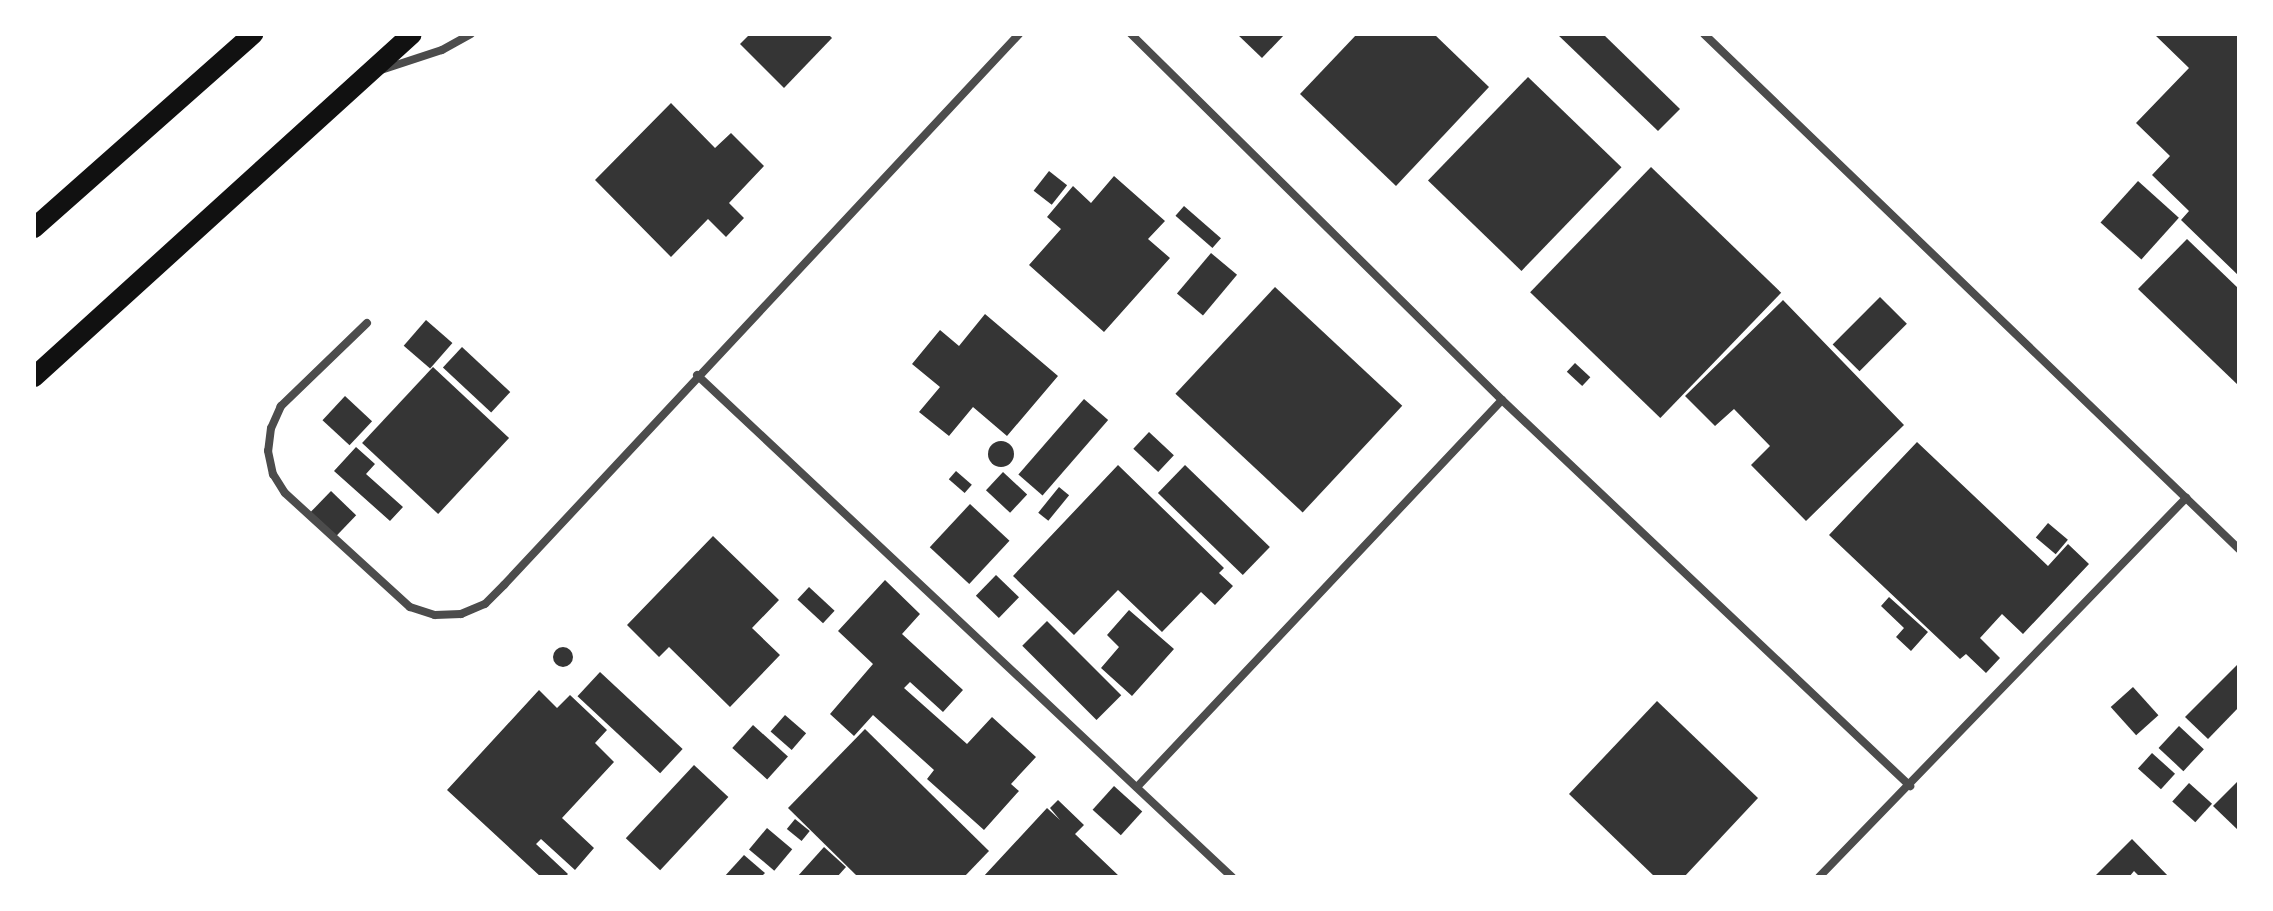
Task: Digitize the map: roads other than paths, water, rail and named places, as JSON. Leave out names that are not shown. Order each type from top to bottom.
[{"type":"main road","points":[[34,228],[253,34]]},
{"type":"main road","points":[[34,377],[412,34]]},
{"type":"street","points":[[369,72],[406,64],[471,34]]},
{"type":"street","points":[[367,323],[281,406],[271,428],[268,451],[273,474],[285,493],[410,607],[435,615],[461,614],[485,604],[1019,34]]},
{"type":"street","points":[[1131,34],[1502,400],[1910,786]]},
{"type":"street","points":[[1704,34],[2239,549]]},
{"type":"street","points":[[697,375],[1232,877]]},
{"type":"street","points":[[1137,787],[1502,400]]},
{"type":"street","points":[[1823,875],[2186,498]]}]
